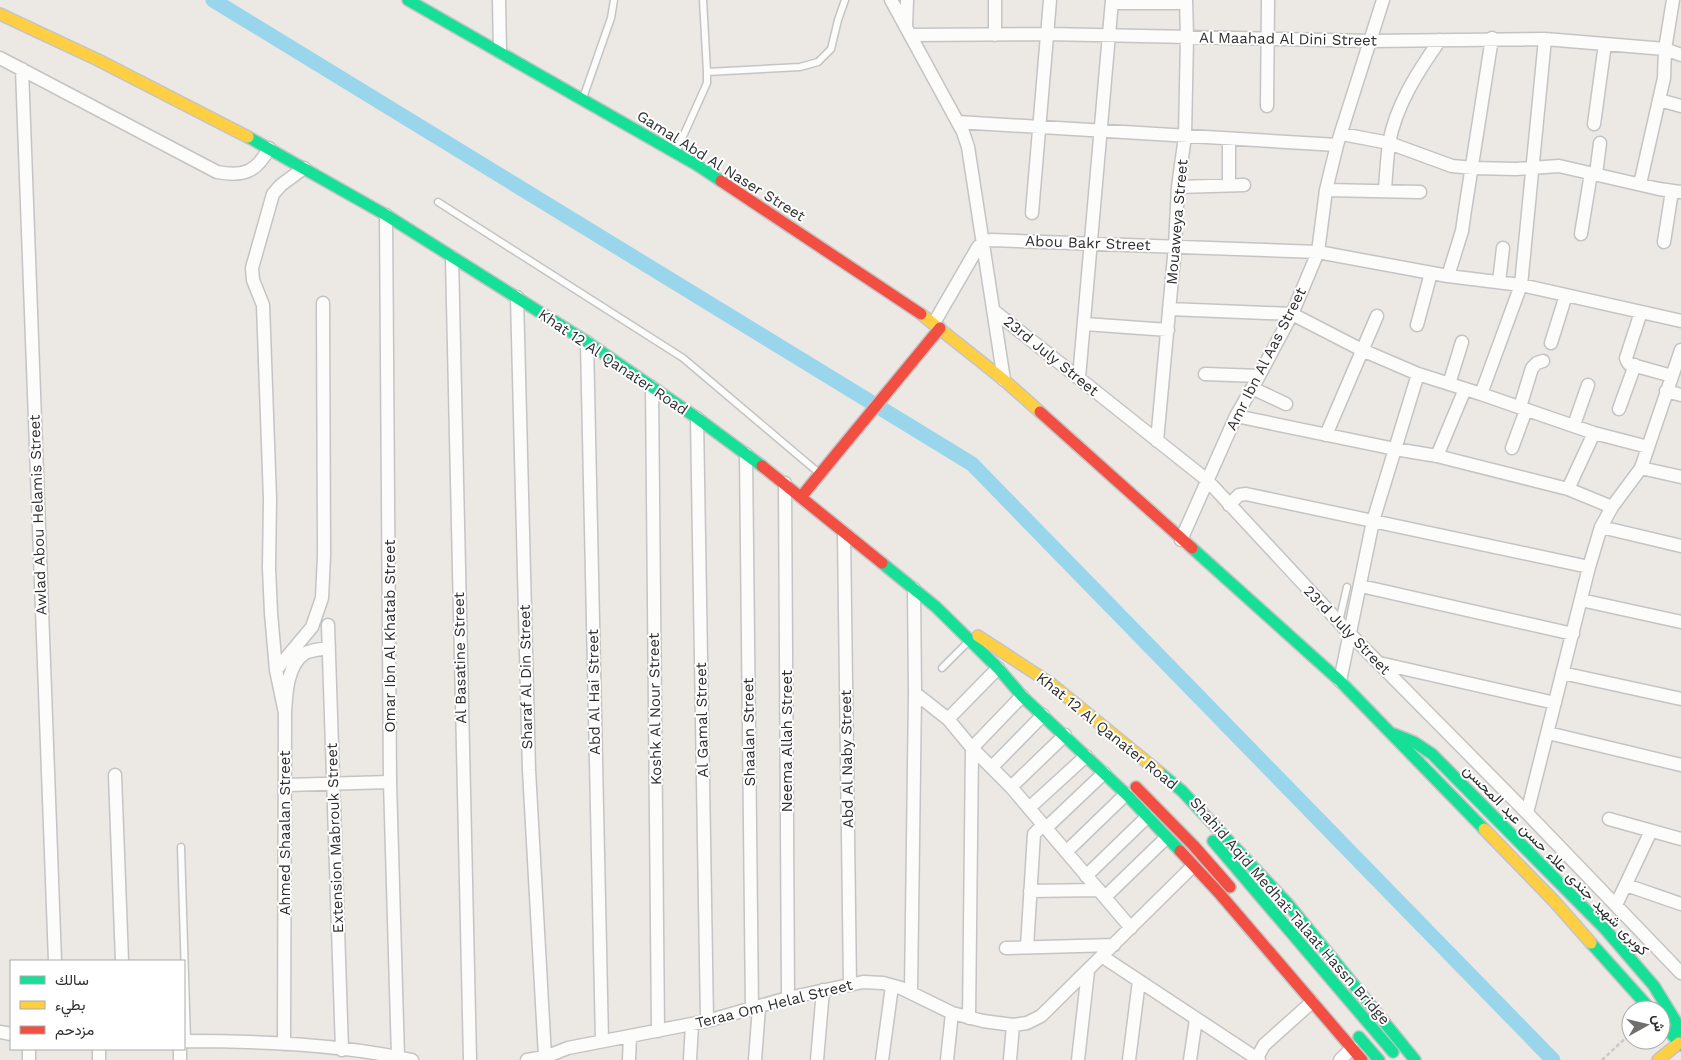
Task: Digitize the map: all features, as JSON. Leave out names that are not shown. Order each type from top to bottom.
[{"type":"main road","name":"Gamal Abd Al Naser Street","points":[[408,0],[426,5],[500,52],[676,153],[937,325],[1004,380]]},
{"type":"main road","name":"Khat 12 Al Qanater Road","points":[[0,14],[98,60],[269,148],[386,215],[587,342],[746,454],[802,497],[936,607],[1050,683],[1182,791],[1288,904],[1415,1060]]},
{"type":"main road","points":[[802,497],[918,355],[937,325]]},
{"type":"main road","points":[[1004,380],[1340,681],[1554,901],[1642,1000]]},
{"type":"main road","name":"Khat 12 Al Qanater Road","points":[[936,607],[998,668],[1022,696],[1126,794],[1193,866],[1362,1060]]},
{"type":"main road","points":[[995,648],[1086,722],[1158,786]]},
{"type":"main road","points":[[986,656],[1036,694]]},
{"type":"main road","name":"كوبرى شهيد جندى علاء حسن عبد المحسن","points":[[1390,733],[1406,737],[1420,744],[1484,805],[1635,962],[1654,986],[1681,1030]]},
{"type":"main road","name":"Shahid Aqid Medhat Talaat Hassn Bridge","points":[[1126,777],[1194,846],[1238,897]]},
{"type":"main road","name":"Shahid Aqid Medhat Talaat Hassn Bridge","points":[[1189,816],[1199,825],[1399,1060]]},
{"type":"main road","name":"Shahid Aqid Medhat Talaat Hassn Bridge","points":[[1353,1030],[1379,1060]]},
{"type":"main road","points":[[1658,1060],[1680,1044],[1671,1034]]},
{"type":"street","points":[[499,0],[500,52]]},
{"type":"street","points":[[891,0],[958,122],[968,147],[1004,380]]},
{"type":"street","points":[[907,0],[908,30]]},
{"type":"street","points":[[995,0],[995,35]]},
{"type":"street","points":[[1032,213],[1050,0]]},
{"type":"street","points":[[1267,106],[1268,0]]},
{"type":"street","name":"Amr Ibn Al Aas Street","points":[[1181,540],[1236,416],[1292,314],[1318,252],[1326,190],[1339,140],[1383,0]]},
{"type":"street","points":[[1640,184],[1664,78],[1665,49],[1673,0]]},
{"type":"street","points":[[1079,378],[1112,1]]},
{"type":"street","name":"Mouaweya Street","points":[[1112,1],[1186,1],[1185,136],[1178,187],[1176,246],[1157,441]]},
{"type":"street","name":"Al Maahad Al Dini Street","points":[[908,30],[995,35],[1047,34],[1268,40],[1371,41],[1545,38],[1665,49],[1681,55]]},
{"type":"street","points":[[1448,276],[1462,231],[1492,38]]},
{"type":"street","points":[[1481,394],[1521,286],[1545,38]]},
{"type":"street","points":[[1385,190],[1389,143],[1396,119],[1408,90],[1440,40]]},
{"type":"street","points":[[1594,124],[1605,44]]},
{"type":"street","points":[[0,58],[218,172],[232,175],[242,174],[254,169],[263,160],[269,148]]},
{"type":"street","name":"Awlad Abou Helamis Street","points":[[22,69],[55,960]]},
{"type":"street","points":[[1659,100],[1681,106]]},
{"type":"street","points":[[958,122],[1229,139],[1339,140],[1389,143],[1452,166],[1473,168],[1559,166],[1677,191],[1664,242]]},
{"type":"street","points":[[1228,185],[1229,139]]},
{"type":"street","points":[[1581,234],[1600,143]]},
{"type":"street","points":[[285,713],[276,670],[269,568],[270,499],[263,305],[253,280],[252,268],[273,194],[281,184],[304,168]]},
{"type":"street","points":[[1178,187],[1244,184]]},
{"type":"street","points":[[1326,190],[1420,192]]},
{"type":"street","name":"Omar Ibn Al Khatab Street","points":[[386,215],[390,782],[398,1057]]},
{"type":"street","name":"Abou Bakr Street","points":[[983,242],[991,240],[1092,243],[1318,252],[1448,276],[1521,286],[1681,321]]},
{"type":"street","points":[[937,325],[978,247],[983,242]]},
{"type":"street","points":[[1499,282],[1503,248]]},
{"type":"street","name":"Al Basatine Street","points":[[452,257],[470,1060]]},
{"type":"street","points":[[1417,325],[1431,272]]},
{"type":"street","points":[[1551,343],[1566,295]]},
{"type":"street","name":"Sharaf Al Din Street","points":[[517,297],[529,770],[545,1057]]},
{"type":"street","points":[[276,670],[312,627],[322,598],[324,556],[323,303]]},
{"type":"street","points":[[1169,309],[1292,314],[1362,350],[1418,374],[1594,433],[1648,448]]},
{"type":"street","name":"23rd July Street","points":[[993,310],[1207,480],[1339,623],[1527,813],[1681,973]]},
{"type":"street","points":[[1641,312],[1626,359],[1630,364],[1634,365],[1676,369]]},
{"type":"street","points":[[1326,435],[1376,316]]},
{"type":"street","points":[[1085,324],[1168,330]]},
{"type":"street","name":"Abd Al Hai Street","points":[[587,342],[602,1041]]},
{"type":"street","points":[[1449,384],[1462,342]]},
{"type":"street","points":[[1527,813],[1589,567],[1601,527],[1612,507],[1641,468],[1681,350]]},
{"type":"street","points":[[1512,448],[1532,368],[1536,363],[1543,361]]},
{"type":"street","points":[[1620,409],[1634,365]]},
{"type":"street","points":[[1206,374],[1259,376]]},
{"type":"street","points":[[1340,681],[1373,521],[1418,374]]},
{"type":"street","points":[[1574,426],[1588,385]]},
{"type":"street","name":"Koshk Al Nour Street","points":[[652,387],[658,1031]]},
{"type":"street","points":[[1252,388],[1286,404]]},
{"type":"street","points":[[1437,456],[1465,389]]},
{"type":"street","points":[[1666,391],[1681,395]]},
{"type":"street","points":[[1236,416],[1394,449],[1437,456],[1568,489],[1612,507]]},
{"type":"street","name":"Al Gamal Street","points":[[697,418],[708,1021]]},
{"type":"street","points":[[1568,489],[1594,433]]},
{"type":"street","name":"Shaalan Street","points":[[746,454],[755,1060]]},
{"type":"street","points":[[1641,468],[1681,477]]},
{"type":"street","name":"Neema Allah Street","points":[[785,484],[788,998]]},
{"type":"street","points":[[1229,505],[1239,495],[1246,494],[1589,567]]},
{"type":"street","points":[[1601,527],[1681,546]]},
{"type":"street","name":"Abd Al Naby Street","points":[[844,533],[850,985]]},
{"type":"street","points":[[1361,586],[1573,634]]},
{"type":"street","points":[[911,991],[915,693],[914,589]]},
{"type":"street","points":[[1581,600],[1681,622]]},
{"type":"street","name":"Extension Mabrouk Street","points":[[328,625],[333,784],[348,1054]]},
{"type":"street","name":"Ahmed Shaalan Street","points":[[284,1044],[285,713],[287,683],[296,663],[306,653],[329,648]]},
{"type":"street","points":[[1379,663],[1555,703]]},
{"type":"street","points":[[948,719],[998,668]]},
{"type":"street","points":[[1562,673],[1681,699]]},
{"type":"street","points":[[915,693],[948,719],[972,748],[1011,787],[1131,928]]},
{"type":"street","points":[[969,1018],[972,748],[1022,696]]},
{"type":"street","points":[[992,767],[1043,715]]},
{"type":"street","points":[[1548,733],[1681,765]]},
{"type":"street","points":[[1011,787],[1064,735]]},
{"type":"street","points":[[1029,808],[1086,756]]},
{"type":"street","points":[[1027,947],[1034,834],[1045,827],[1104,772]]},
{"type":"street","points":[[115,775],[122,960]]},
{"type":"street","points":[[286,785],[390,782]]},
{"type":"street","points":[[1066,852],[1126,794]]},
{"type":"street","points":[[1086,876],[1147,817]]},
{"type":"street","points":[[1609,819],[1681,838]]},
{"type":"street","points":[[1616,905],[1651,831]]},
{"type":"street","points":[[1030,892],[1102,894],[1166,838]]},
{"type":"street","name":"Teraa Om Helal Street","points":[[527,1060],[567,1054],[602,1041],[708,1021],[823,990],[873,982],[911,991],[952,1013],[969,1018],[1014,1025],[1027,1023],[1041,1016],[1193,866]]},
{"type":"street","points":[[1626,885],[1681,904]]},
{"type":"street","points":[[1006,948],[1114,945]]},
{"type":"street","points":[[1103,956],[1257,1059],[1264,1045],[1312,1002]]},
{"type":"street","points":[[1078,1060],[1088,971]]},
{"type":"street","points":[[1130,1060],[1139,981]]},
{"type":"street","points":[[882,1060],[892,986]]},
{"type":"street","points":[[817,1060],[823,990]]},
{"type":"street","points":[[947,1060],[952,1013]]},
{"type":"street","points":[[1190,1060],[1196,1019]]},
{"type":"street","points":[[690,1060],[692,1024]]},
{"type":"street","points":[[1010,1060],[1014,1025]]},
{"type":"street","points":[[629,1060],[630,1036]]},
{"type":"street","points":[[185,1043],[284,1044],[348,1054],[374,1052],[412,1060]]},
{"type":"street","points":[[1340,1060],[1352,1048]]},
{"type":"lane","points":[[583,99],[611,18],[614,0]]},
{"type":"lane","points":[[676,153],[706,83],[703,0]]},
{"type":"lane","points":[[707,72],[800,67],[818,62],[831,49],[838,20],[847,0]]},
{"type":"lane","points":[[438,202],[683,358],[820,474]]},
{"type":"lane","points":[[1339,623],[1346,587]]},
{"type":"lane","points":[[942,668],[970,640]]},
{"type":"lane","points":[[181,847],[183,960]]},
{"type":"path","points":[[1602,1060],[1621,1042]]},
{"type":"waterway","points":[[213,0],[972,464],[1553,1060]]},
{"type":"traffic: fast","points":[[408,0],[697,165],[721,181]]},
{"type":"traffic: fast","points":[[248,137],[386,215],[587,342],[697,418],[762,466]]},
{"type":"traffic: fast","points":[[1192,548],[1340,681],[1484,829]]},
{"type":"traffic: fast","points":[[882,563],[936,607],[998,668],[1022,696],[1126,794],[1180,851]]},
{"type":"traffic: fast","points":[[1394,734],[1414,742],[1432,754],[1605,929],[1654,986],[1681,1030]]},
{"type":"traffic: fast","points":[[1159,772],[1182,791],[1288,904],[1415,1060]]},
{"type":"traffic: fast","points":[[1213,841],[1393,1052]]},
{"type":"traffic: fast","points":[[1591,943],[1642,1000]]},
{"type":"traffic: fast","points":[[1671,1034],[1681,1045]]},
{"type":"traffic: fast","points":[[1359,1037],[1379,1060]]},
{"type":"traffic: slow","points":[[0,14],[98,60],[248,137]]},
{"type":"traffic: slow","points":[[921,314],[1004,380],[1040,412]]},
{"type":"traffic: slow","points":[[978,636],[1050,683],[1159,772]]},
{"type":"traffic: slow","points":[[1484,829],[1554,901],[1591,943]]},
{"type":"traffic: slow","points":[[1658,1060],[1679,1043]]},
{"type":"traffic: jam","points":[[721,181],[921,314]]},
{"type":"traffic: jam","points":[[801,497],[940,328]]},
{"type":"traffic: jam","points":[[1040,412],[1192,548]]},
{"type":"traffic: jam","points":[[762,466],[882,563]]},
{"type":"traffic: jam","points":[[1136,787],[1194,846],[1230,887]]},
{"type":"traffic: jam","points":[[1180,851],[1219,893],[1362,1060]]}]
